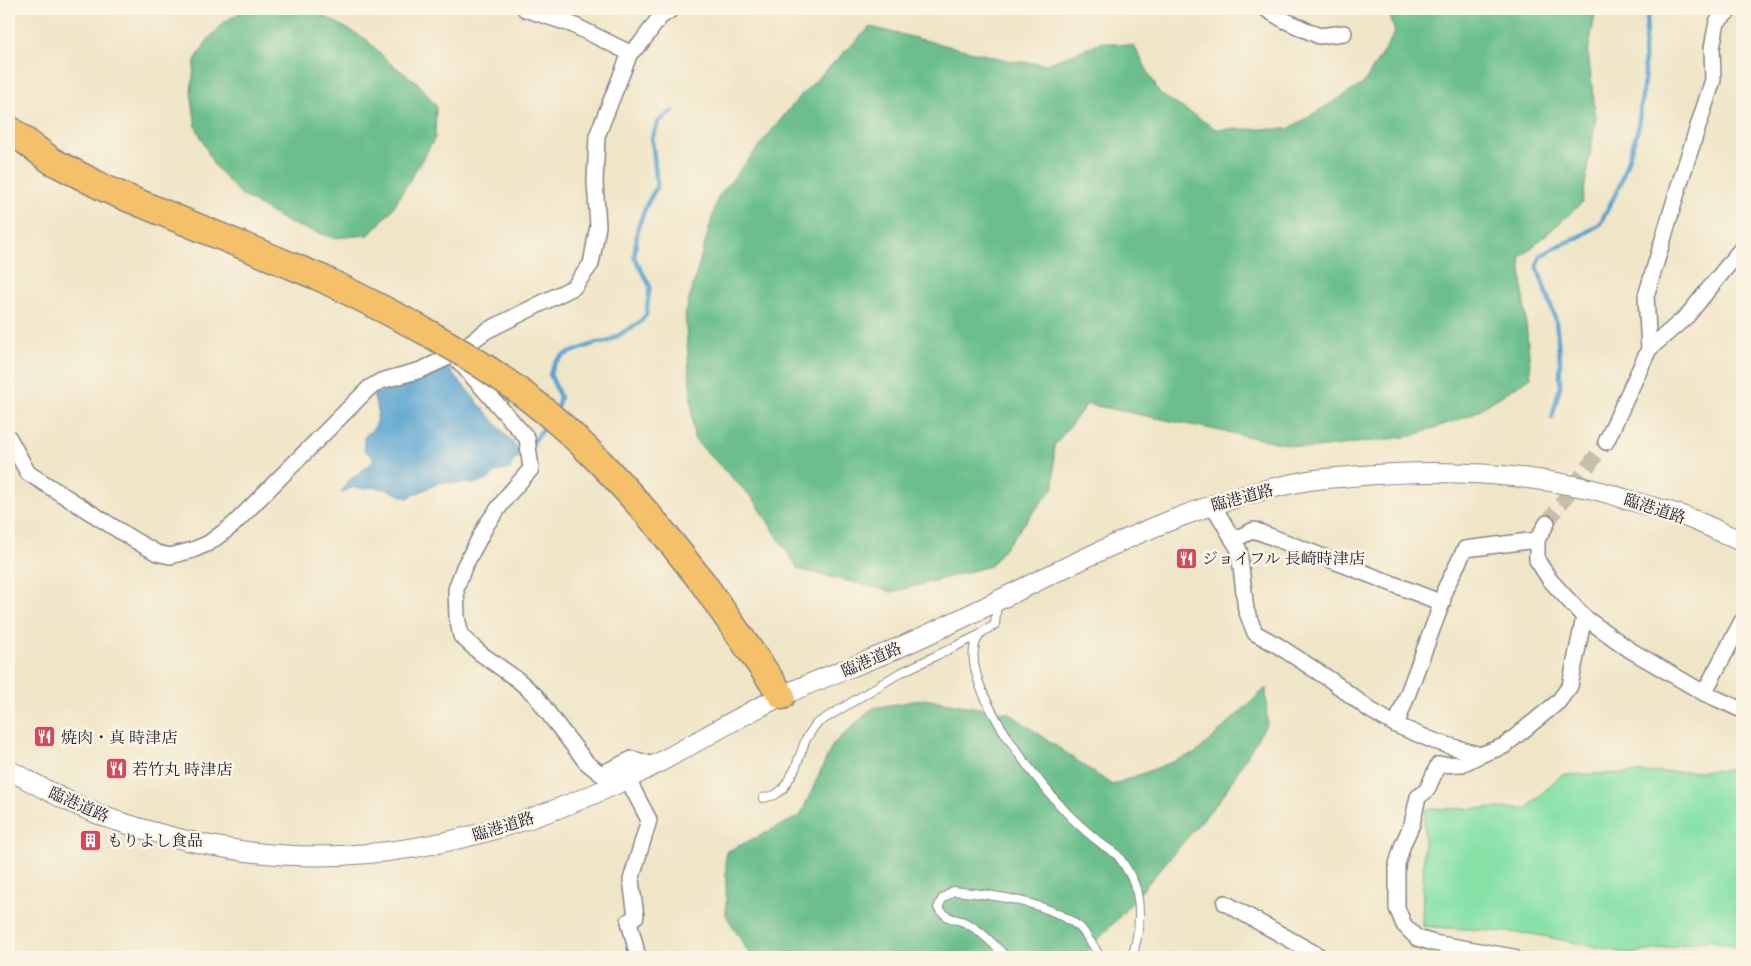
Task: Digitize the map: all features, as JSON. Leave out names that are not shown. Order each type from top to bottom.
[{"type":"highway","points":[[9,129],[52,161],[108,190],[321,278],[429,333],[481,364],[532,400],[614,475],[658,526],[703,583],[782,696]]},
{"type":"street","points":[[525,9],[571,24],[630,53]]},
{"type":"street","points":[[9,438],[28,473],[157,553],[170,556],[194,550],[209,543],[233,524],[368,388],[381,381],[421,370],[453,355],[486,331],[574,287],[591,264],[598,226],[595,182],[598,136],[630,53],[641,43],[660,16],[672,9]]},
{"type":"street","points":[[1266,9],[1284,20],[1319,36],[1344,33]]},
{"type":"street","points":[[1649,349],[1646,296],[1713,80],[1712,48],[1717,22],[1731,9]]},
{"type":"street","points":[[1606,442],[1649,349],[1687,316],[1742,248]]},
{"type":"street","points":[[453,355],[527,438],[531,469],[487,524],[464,567],[456,589],[457,617],[461,636],[536,696],[586,762],[601,774],[632,759],[654,765]]},
{"type":"street","name":"臨港道路","points":[[9,770],[56,795],[114,820],[192,842],[243,851],[302,856],[363,854],[405,850],[496,830],[562,806],[654,765],[782,696],[887,653],[997,602],[1100,550],[1152,527],[1213,505],[1303,481],[1402,472],[1469,472],[1516,476],[1589,488],[1682,516],[1742,542]]},
{"type":"street","points":[[1213,505],[1239,550],[1246,610],[1255,633],[1285,650],[1332,681],[1370,710],[1396,725],[1434,741],[1480,755]]},
{"type":"street","points":[[1547,523],[1537,540],[1537,560],[1550,580],[1584,617],[1630,650],[1704,693],[1742,710]]},
{"type":"street","points":[[1233,540],[1254,530],[1442,603]]},
{"type":"street","points":[[1396,725],[1442,603],[1445,589],[1465,549],[1537,540]]},
{"type":"street","points":[[1513,957],[1434,943],[1417,938],[1404,925],[1397,908],[1397,864],[1412,824],[1418,797],[1427,790],[1438,765],[1462,764],[1504,746],[1558,702],[1570,686],[1584,617]]},
{"type":"street","points":[[1704,693],[1742,621]]},
{"type":"street","points":[[627,778],[649,820],[630,880],[636,916],[629,922],[638,957]]},
{"type":"street","points":[[1225,903],[1321,957]]},
{"type":"lane","points":[[763,798],[775,796],[783,789],[795,769],[806,739],[816,724],[898,674],[980,635],[995,625],[997,602]]},
{"type":"lane","points":[[980,635],[974,652],[975,668],[984,695],[1011,745],[1041,785],[1073,820],[1089,835],[1118,856],[1135,885],[1138,910],[1137,936],[1132,957]]},
{"type":"lane","points":[[1006,957],[993,943],[967,923],[947,918],[938,908],[942,899],[953,891],[971,893],[1021,901],[1060,915],[1079,926],[1098,951],[1099,957]]},
{"type":"green space","points":[[247,9],[300,9],[315,11],[366,39],[391,64],[418,83],[436,106],[435,138],[391,211],[369,235],[333,238],[289,223],[240,194],[214,165],[196,127],[191,92],[195,60],[207,41],[224,22]]},
{"type":"green space","points":[[1388,9],[1596,9],[1588,53],[1596,117],[1582,203],[1520,258],[1531,377],[1471,415],[1412,436],[1310,449],[1087,404],[1054,446],[1054,487],[990,566],[893,592],[798,569],[755,501],[694,439],[685,314],[718,197],[799,97],[870,27],[1011,61],[1047,64],[1102,42],[1134,46],[1160,94],[1216,129],[1288,129],[1363,84],[1395,33]]},
{"type":"green space","points":[[1266,688],[1267,723],[1222,797],[1121,915],[1082,957],[751,957],[726,915],[726,852],[800,816],[833,744],[873,708],[925,699],[1009,713],[1112,785],[1196,753]]},
{"type":"green space","points":[[1742,770],[1742,948],[1709,940],[1631,954],[1533,934],[1422,926],[1425,809],[1527,808],[1561,775]]},
{"type":"water","points":[[447,367],[518,449],[521,455],[513,461],[510,469],[496,472],[488,480],[472,484],[441,482],[407,498],[386,489],[371,487],[365,489],[354,487],[341,493],[347,482],[373,462],[373,457],[364,450],[364,437],[375,427],[378,411],[373,395]]},
{"type":"waterway","points":[[1552,418],[1560,386],[1560,360],[1556,321],[1537,266],[1541,256],[1600,224],[1619,187],[1638,129],[1645,73],[1644,50],[1647,19],[1651,9]]},
{"type":"waterway","points":[[557,409],[560,397],[550,374],[555,362],[564,355],[596,343],[607,342],[639,323],[646,315],[650,286],[634,257],[638,227],[646,206],[657,186],[652,138],[659,121],[673,111]]},
{"type":"waterway","points":[[531,445],[547,424]]},
{"type":"tunnel","points":[[1547,523],[1606,442]]},
{"type":"place","name":"ジョイフル 長崎時津店","points":[[1186,558]]},
{"type":"place","name":"焼肉・真 時津店","points":[[45,737]]},
{"type":"place","name":"若竹丸 時津店","points":[[116,769]]},
{"type":"place","name":"もりよし食品","points":[[91,840]]}]
